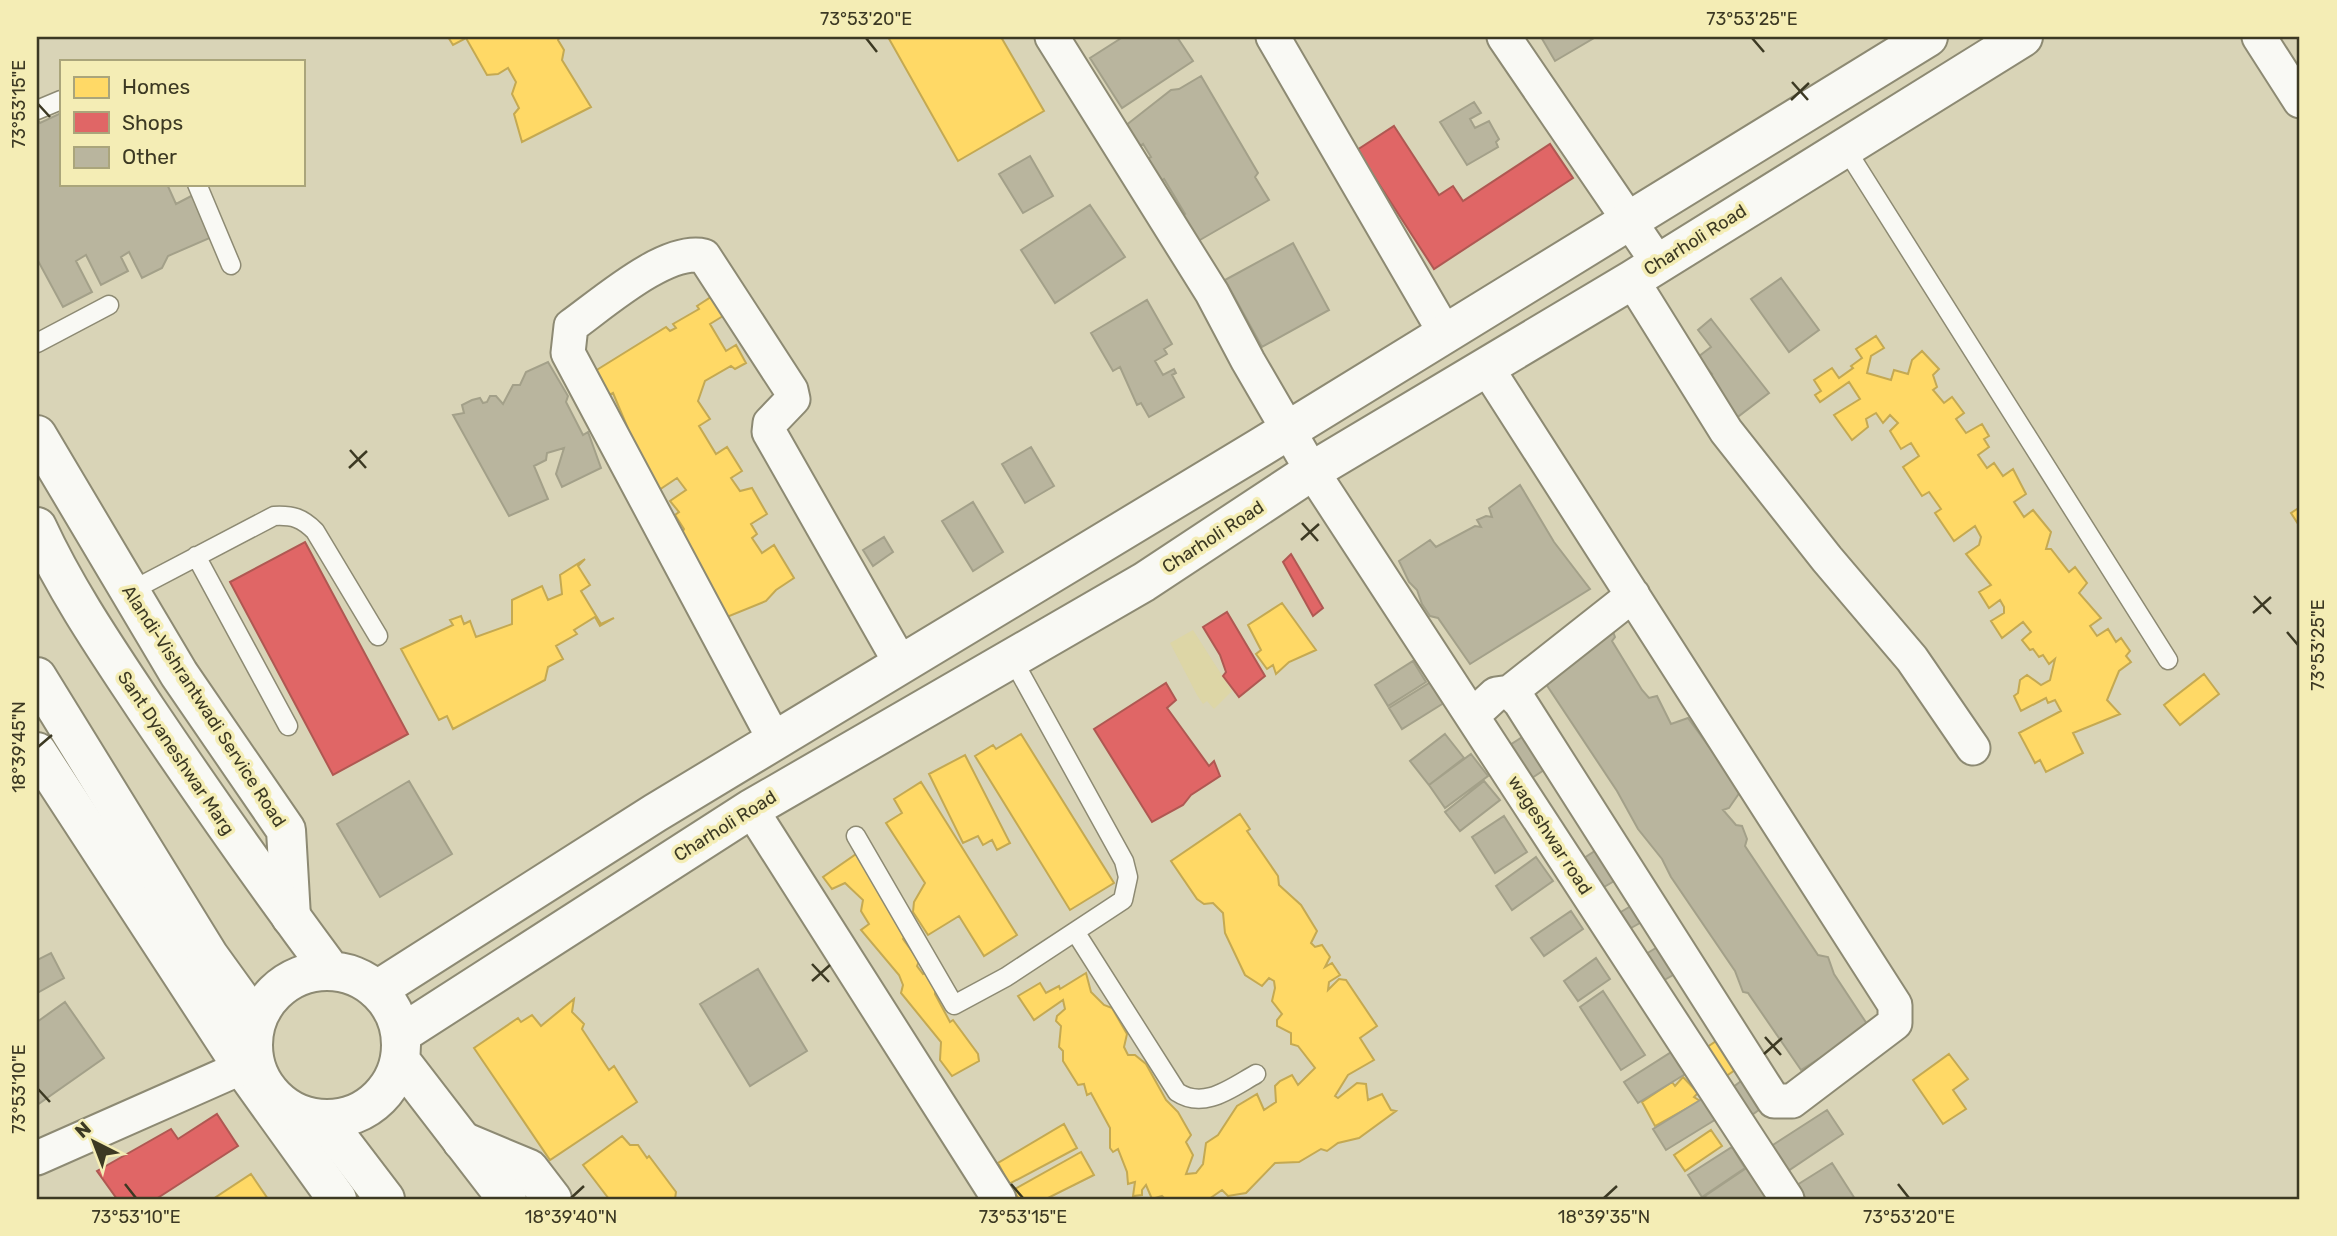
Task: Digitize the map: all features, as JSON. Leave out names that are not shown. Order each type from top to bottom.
[{"type":"street","name":"wageshwar road","points":[[1052,37],[1212,293],[1312,471],[1787,1199]]},
{"type":"street","points":[[1273,37],[1446,334]]},
{"type":"street","points":[[1504,37],[1629,220],[1645,272],[1726,431],[1827,559],[1912,659],[1973,747]]},
{"type":"street","points":[[377,990],[774,739],[1446,334],[1928,37]]},
{"type":"street","name":"Charholi Road","points":[[400,1047],[607,901],[751,809],[1144,582],[1312,471],[1488,368],[2023,37]]},
{"type":"street","points":[[2259,37],[2300,100]]},
{"type":"street","points":[[774,739],[568,353],[572,326],[623,288],[679,256],[704,256],[791,390],[793,399],[770,423],[769,432],[901,664]]},
{"type":"street","points":[[1488,368],[1895,1005],[1895,1023],[1792,1101],[1774,1101],[1520,702],[1510,692]]},
{"type":"street","name":"Alandi-Vishrantwadi Service Road","points":[[37,435],[179,674],[286,830],[291,917]]},
{"type":"street","name":"Sant Dyaneshwar Marg","points":[[37,527],[61,579],[221,822],[331,971]]},
{"type":"street","points":[[1472,716],[1496,694],[1510,692],[1633,595]]},
{"type":"street","points":[[37,677],[209,956],[256,1021]]},
{"type":"street","points":[[37,752],[337,1199]]},
{"type":"street","points":[[751,809],[999,1199]]},
{"type":"street","points":[[583,860],[607,901]]},
{"type":"street","points":[[400,1047],[391,1084],[374,1103],[352,1116],[324,1119],[304,1117],[283,1106],[248,1065],[256,1021],[268,1000],[285,983],[307,973],[331,971],[356,976],[377,990],[393,1010],[400,1047],[463,1141],[507,1199]]},
{"type":"street","points":[[37,1158],[248,1065]]},
{"type":"street","points":[[324,1119],[385,1199]]},
{"type":"street","points":[[463,1141],[529,1169],[552,1199]]},
{"type":"lane","points":[[37,110],[60,100]]},
{"type":"lane","points":[[1844,146],[2168,660]]},
{"type":"lane","points":[[198,186],[231,265]]},
{"type":"lane","points":[[37,343],[109,305]]},
{"type":"lane","points":[[129,592],[274,516],[288,515],[303,519],[315,531],[378,636]]},
{"type":"lane","points":[[196,556],[288,726]]},
{"type":"lane","points":[[856,836],[954,1005],[1076,933],[1123,900],[1128,877],[1118,849],[1013,660]]},
{"type":"lane","points":[[1076,933],[1177,1092],[1189,1100],[1201,1100],[1217,1095],[1256,1074]]},
{"type":"shaded area","points":[[1193,630],[1232,691],[1214,709],[1207,701],[1203,704],[1197,695],[1170,643]]},
{"type":"building: Homes","points":[[448,37],[560,37],[558,40],[564,50],[562,60],[591,107],[522,142],[514,114],[519,108],[512,94],[516,82],[508,68],[498,74],[487,75],[466,38],[453,45]]},
{"type":"building: Homes","points":[[888,37],[1001,37],[1044,111],[958,161]]},
{"type":"building: Homes","points":[[711,297],[723,316],[710,324],[726,351],[736,345],[746,363],[735,369],[731,366],[705,381],[698,401],[710,419],[699,426],[716,454],[727,447],[742,471],[731,478],[740,491],[752,488],[767,514],[751,524],[757,534],[752,538],[762,553],[774,545],[794,578],[776,590],[766,601],[722,619],[681,535],[684,529],[675,515],[679,512],[670,501],[686,490],[677,478],[656,492],[628,438],[629,431],[613,393],[600,400],[587,376],[666,327],[670,331],[676,328],[673,324],[699,309],[697,306]]},
{"type":"building: Homes","points":[[1876,336],[1884,348],[1871,356],[1867,373],[1891,380],[1894,370],[1908,374],[1912,360],[1922,351],[1939,369],[1933,375],[1937,387],[1933,390],[1944,403],[1952,397],[1964,413],[1956,419],[1966,433],[1982,424],[1989,436],[1984,439],[1989,447],[1978,455],[1987,468],[1994,463],[2003,476],[2013,469],[2026,494],[2014,502],[2024,517],[2033,510],[2051,532],[2046,549],[2051,549],[2069,572],[2075,567],[2087,583],[2079,593],[2101,618],[2090,626],[2097,636],[2108,629],[2116,642],[2121,638],[2130,651],[2126,656],[2131,662],[2119,671],[2107,700],[2120,714],[2073,733],[2083,753],[2046,772],[2040,760],[2035,763],[2019,733],[2061,711],[2055,700],[2048,703],[2046,698],[2021,711],[2014,696],[2018,693],[2020,680],[2027,675],[2041,685],[2050,680],[2055,659],[2049,664],[2043,655],[2039,657],[2033,649],[2030,650],[2022,640],[2031,632],[2023,622],[2002,638],[1991,621],[2004,613],[2004,607],[2000,600],[1989,608],[1979,592],[1991,585],[1966,554],[1979,545],[1981,537],[1975,526],[1954,541],[1935,513],[1941,509],[1929,492],[1922,496],[1903,467],[1919,456],[1911,443],[1901,449],[1890,431],[1898,423],[1890,415],[1883,423],[1876,413],[1866,419],[1868,427],[1852,440],[1834,415],[1860,399],[1849,382],[1820,402],[1815,395],[1821,391],[1814,380],[1832,368],[1839,378],[1862,358],[1856,349]]},
{"type":"building: Homes","points":[[2300,507],[2300,527],[2291,513]]},
{"type":"building: Homes","points":[[585,559],[578,566],[590,585],[581,591],[601,624],[614,618],[600,626],[595,617],[574,630],[577,634],[556,646],[563,659],[548,667],[545,680],[453,729],[447,716],[439,720],[401,649],[453,625],[450,620],[461,616],[464,624],[470,621],[476,637],[512,624],[512,600],[542,586],[548,600],[562,594],[560,575]]},
{"type":"building: Homes","points":[[1282,603],[1316,650],[1289,662],[1276,674],[1273,665],[1267,669],[1256,654],[1261,650],[1248,625]]},
{"type":"building: Homes","points":[[2204,674],[2219,694],[2180,725],[2164,705]]},
{"type":"building: Homes","points":[[1021,734],[1114,883],[1070,910],[975,756],[993,745],[996,749]]},
{"type":"building: Homes","points":[[965,755],[1010,843],[997,850],[992,840],[983,845],[978,836],[963,843],[929,774]]},
{"type":"building: Homes","points":[[921,782],[1017,935],[984,956],[959,916],[928,935],[913,912],[914,902],[925,883],[886,823],[902,813],[894,799]]},
{"type":"building: Homes","points":[[1240,814],[1250,829],[1247,831],[1278,876],[1279,885],[1301,905],[1317,931],[1311,943],[1315,947],[1322,945],[1330,957],[1325,967],[1332,963],[1340,975],[1329,982],[1328,990],[1339,979],[1346,980],[1377,1026],[1360,1038],[1374,1060],[1348,1075],[1335,1096],[1338,1098],[1357,1083],[1366,1084],[1368,1100],[1382,1094],[1391,1110],[1396,1111],[1359,1138],[1338,1143],[1327,1151],[1321,1149],[1299,1162],[1275,1163],[1246,1193],[1228,1196],[1222,1190],[1209,1199],[1165,1199],[1162,1196],[1152,1199],[1146,1185],[1142,1195],[1133,1196],[1135,1182],[1128,1184],[1127,1172],[1118,1149],[1113,1152],[1110,1148],[1110,1128],[1091,1093],[1087,1095],[1084,1084],[1078,1085],[1063,1061],[1063,1051],[1059,1047],[1061,1026],[1056,1021],[1057,1016],[1065,1009],[1063,1000],[1034,1020],[1018,996],[1040,983],[1046,993],[1059,986],[1060,989],[1086,973],[1091,992],[1104,1005],[1112,1008],[1127,1034],[1124,1047],[1128,1055],[1135,1055],[1146,1064],[1166,1100],[1178,1112],[1191,1135],[1186,1142],[1193,1155],[1186,1174],[1196,1173],[1203,1164],[1206,1143],[1218,1135],[1237,1106],[1257,1094],[1264,1110],[1276,1102],[1275,1086],[1280,1081],[1292,1075],[1298,1085],[1315,1068],[1298,1046],[1291,1044],[1291,1033],[1277,1026],[1277,1020],[1282,1014],[1272,1001],[1274,981],[1269,978],[1262,986],[1245,975],[1225,933],[1223,913],[1213,903],[1204,904],[1197,899],[1171,861]]},
{"type":"building: Homes","points":[[859,852],[906,934],[903,939],[919,961],[917,966],[923,974],[927,972],[936,985],[935,994],[950,1022],[953,1020],[978,1054],[979,1061],[952,1076],[940,1060],[941,1042],[901,993],[903,985],[899,975],[861,930],[869,924],[861,911],[863,900],[845,883],[832,889],[823,877]]},
{"type":"building: Homes","points":[[574,999],[572,1012],[584,1024],[582,1029],[609,1070],[614,1066],[637,1102],[550,1160],[474,1048],[518,1018],[521,1022],[532,1015],[541,1026]]},
{"type":"building: Homes","points":[[1722,1037],[1738,1068],[1719,1081],[1700,1052]]},
{"type":"building: Homes","points":[[1949,1054],[1968,1079],[1953,1090],[1966,1109],[1943,1124],[1913,1080]]},
{"type":"building: Homes","points":[[1683,1077],[1698,1093],[1694,1097],[1700,1101],[1655,1126],[1642,1102],[1672,1082],[1675,1086]]},
{"type":"building: Homes","points":[[1064,1124],[1077,1148],[1009,1184],[998,1163]]},
{"type":"building: Homes","points":[[1711,1130],[1722,1146],[1685,1171],[1674,1155]]},
{"type":"building: Homes","points":[[622,1136],[630,1145],[638,1145],[647,1158],[649,1156],[676,1192],[675,1199],[609,1199],[583,1165]]},
{"type":"building: Homes","points":[[1081,1152],[1094,1175],[1046,1199],[1019,1199],[1013,1190]]},
{"type":"building: Homes","points":[[251,1174],[268,1199],[213,1199]]},
{"type":"building: Shops","points":[[1394,126],[1439,195],[1453,186],[1463,201],[1550,144],[1573,178],[1434,269],[1357,150]]},
{"type":"building: Shops","points":[[305,542],[408,734],[333,775],[230,582]]},
{"type":"building: Shops","points":[[1291,554],[1323,608],[1313,616],[1283,562]]},
{"type":"building: Shops","points":[[1490,567],[1511,592],[1496,604],[1476,579]]},
{"type":"building: Shops","points":[[1227,612],[1265,676],[1239,697],[1223,676],[1226,672],[1220,655],[1203,627]]},
{"type":"building: Shops","points":[[1166,683],[1176,700],[1167,708],[1209,766],[1214,761],[1220,776],[1191,795],[1183,805],[1152,822],[1094,729]]},
{"type":"building: Shops","points":[[217,1114],[238,1146],[156,1199],[117,1199],[97,1171],[171,1129],[178,1139]]},
{"type":"building: Other","points":[[1123,37],[1177,37],[1193,61],[1122,108],[1090,58]]},
{"type":"building: Other","points":[[1541,37],[1593,37],[1594,38],[1555,61]]},
{"type":"building: Other","points":[[1201,76],[1258,173],[1255,177],[1269,200],[1193,244],[1178,218],[1185,214],[1164,179],[1161,181],[1147,159],[1151,157],[1143,144],[1134,150],[1125,126],[1171,90],[1179,89]]},
{"type":"building: Other","points":[[1474,102],[1481,113],[1470,119],[1475,128],[1489,121],[1499,139],[1496,142],[1498,147],[1467,165],[1440,122]]},
{"type":"building: Other","points":[[60,113],[60,186],[168,186],[176,204],[197,193],[212,237],[168,256],[162,268],[142,278],[129,252],[121,257],[128,271],[101,285],[86,255],[76,261],[92,292],[63,307],[37,259],[37,119],[40,123]]},
{"type":"building: Other","points":[[1030,156],[1053,196],[1023,213],[999,174]]},
{"type":"building: Other","points":[[1090,205],[1125,257],[1055,303],[1021,250]]},
{"type":"building: Other","points":[[1293,243],[1329,310],[1262,347],[1225,280]]},
{"type":"building: Other","points":[[1781,278],[1819,330],[1789,352],[1751,299]]},
{"type":"building: Other","points":[[1147,300],[1172,344],[1164,349],[1167,354],[1155,361],[1163,375],[1174,369],[1176,373],[1172,375],[1184,397],[1149,417],[1141,403],[1137,405],[1120,367],[1113,371],[1091,333]]},
{"type":"building: Other","points":[[1711,319],[1769,393],[1735,419],[1704,379],[1712,374],[1698,357],[1711,347],[1698,330]]},
{"type":"building: Other","points":[[548,362],[568,396],[566,402],[583,435],[588,432],[601,468],[562,487],[556,474],[564,448],[547,453],[546,460],[534,466],[548,499],[509,516],[453,415],[464,413],[462,405],[480,398],[483,403],[487,402],[490,396],[496,396],[503,404],[513,385],[520,385],[526,372]]},
{"type":"building: Other","points":[[1031,447],[1054,486],[1025,503],[1002,464]]},
{"type":"building: Other","points":[[1520,485],[1554,542],[1590,589],[1470,664],[1438,618],[1430,616],[1399,561],[1430,540],[1436,547],[1475,526],[1481,527],[1477,520],[1486,516],[1492,517],[1489,508]]},
{"type":"building: Other","points":[[973,502],[1003,552],[973,571],[942,521]]},
{"type":"building: Other","points":[[884,537],[893,552],[873,566],[863,550]]},
{"type":"building: Other","points":[[1612,629],[1615,637],[1612,641],[1642,690],[1649,698],[1657,696],[1671,724],[1688,718],[1729,774],[1740,792],[1729,808],[1723,810],[1736,825],[1742,826],[1747,839],[1745,846],[1818,955],[1828,957],[1834,974],[1869,1027],[1801,1070],[1748,993],[1743,992],[1735,971],[1671,877],[1662,859],[1638,829],[1617,791],[1540,675]]},
{"type":"building: Other","points":[[1413,661],[1426,682],[1388,706],[1375,685]]},
{"type":"building: Other","points":[[1434,680],[1447,701],[1402,729],[1389,708]]},
{"type":"building: Other","points":[[1445,734],[1464,758],[1429,785],[1410,761]]},
{"type":"building: Other","points":[[1527,734],[1550,766],[1526,782],[1502,750]]},
{"type":"building: Other","points":[[1471,754],[1488,776],[1445,808],[1429,785]]},
{"type":"building: Other","points":[[409,781],[452,854],[380,897],[337,824]]},
{"type":"building: Other","points":[[1484,781],[1500,800],[1460,831],[1445,812]]},
{"type":"building: Other","points":[[1504,816],[1527,852],[1495,873],[1472,837]]},
{"type":"building: Other","points":[[1601,847],[1621,877],[1599,890],[1578,862]]},
{"type":"building: Other","points":[[1536,857],[1553,881],[1512,910],[1496,886]]},
{"type":"building: Other","points":[[1636,903],[1647,919],[1624,932],[1614,916]]},
{"type":"building: Other","points":[[1571,911],[1583,929],[1544,956],[1531,938]]},
{"type":"building: Other","points":[[1664,943],[1682,970],[1659,983],[1641,957]]},
{"type":"building: Other","points":[[51,953],[64,978],[37,993],[37,960]]},
{"type":"building: Other","points":[[1596,958],[1610,979],[1578,1001],[1564,981]]},
{"type":"building: Other","points":[[758,969],[807,1051],[750,1086],[700,1004]]},
{"type":"building: Other","points":[[1603,991],[1645,1055],[1621,1070],[1580,1007]]},
{"type":"building: Other","points":[[65,1002],[104,1058],[37,1105],[37,1022]]},
{"type":"building: Other","points":[[1673,1051],[1687,1073],[1638,1103],[1624,1082]]},
{"type":"building: Other","points":[[1749,1075],[1767,1104],[1745,1120],[1728,1091]]},
{"type":"building: Other","points":[[1705,1097],[1718,1118],[1666,1150],[1653,1129]]},
{"type":"building: Other","points":[[1827,1110],[1843,1134],[1782,1175],[1765,1150]]},
{"type":"building: Other","points":[[1732,1147],[1745,1168],[1702,1197],[1688,1175]]},
{"type":"building: Other","points":[[1832,1163],[1855,1199],[1806,1199],[1797,1185]]},
{"type":"building: Other","points":[[1748,1167],[1769,1199],[1707,1199],[1705,1196]]}]
